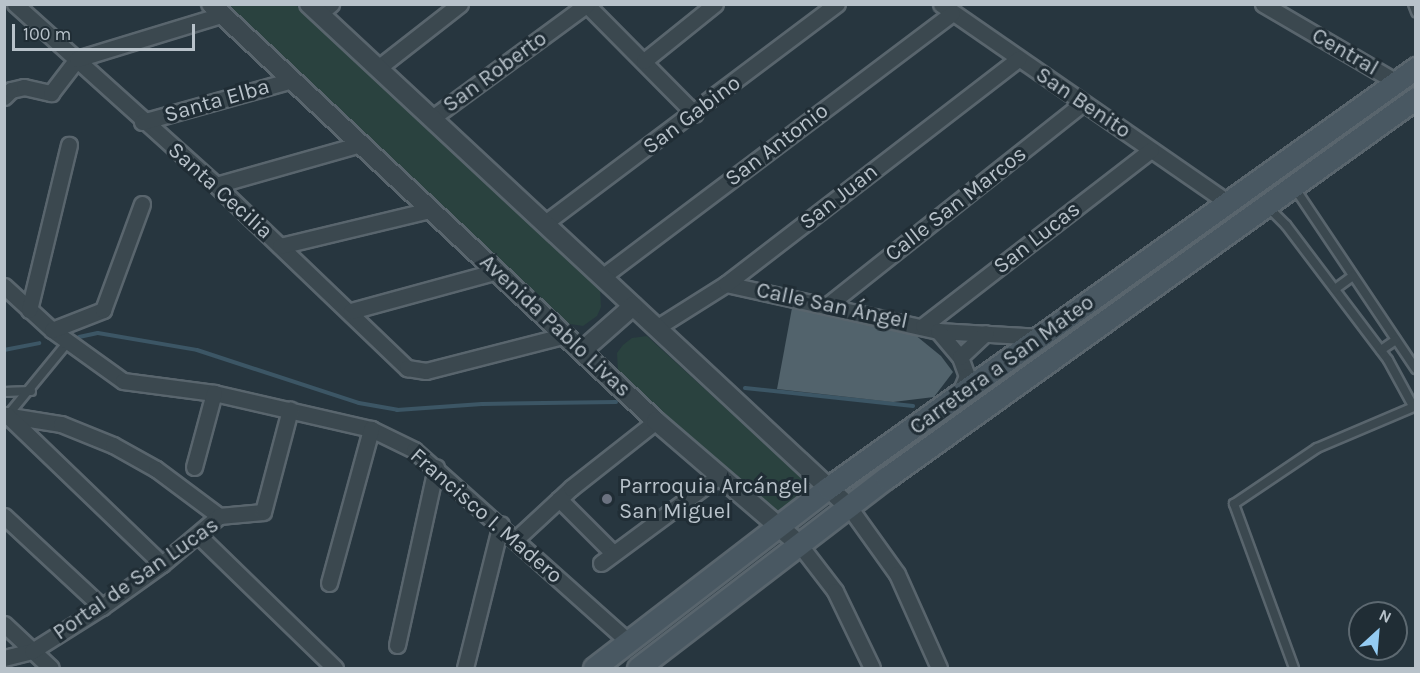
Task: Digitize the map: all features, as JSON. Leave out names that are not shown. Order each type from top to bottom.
[{"type":"main road","name":"Carretera a San Mateo","points":[[594,669],[828,488],[1042,337],[1225,201],[1416,68]]},
{"type":"main road","name":"Carretera a San Mateo","points":[[638,669],[849,507],[1416,98]]},
{"type":"main road","points":[[1190,259],[1228,219],[1230,212],[1225,201],[1260,200],[1327,162]]},
{"type":"main road","points":[[621,669],[636,652],[634,644],[629,642]]},
{"type":"street","name":"Santa Cecilia","points":[[15,4],[77,59],[142,122],[216,185],[351,311],[400,364],[426,371],[566,335]]},
{"type":"street","points":[[378,68],[460,4]]},
{"type":"street","points":[[644,61],[715,4]]},
{"type":"street","name":"San Gabino","points":[[545,223],[695,114],[837,4]]},
{"type":"street","name":"Central","points":[[1263,4],[1395,81]]},
{"type":"street","points":[[587,5],[695,114]]},
{"type":"street","name":"San Roberto","points":[[432,118],[587,5]]},
{"type":"street","points":[[320,8],[378,68],[849,507],[897,574],[939,669]]},
{"type":"street","name":"San Benito","points":[[947,9],[1225,201]]},
{"type":"street","name":"San Antonio","points":[[602,278],[947,9]]},
{"type":"street","points":[[4,97],[11,90],[24,87],[51,93],[77,59],[216,10]]},
{"type":"street","name":"Avenida Pablo Livas","points":[[216,10],[656,421],[800,544],[835,591],[872,669]]},
{"type":"street","name":"San Juan","points":[[656,328],[726,284],[1018,59]]},
{"type":"street","name":"Santa Elba","points":[[142,122],[292,80]]},
{"type":"street","name":"Calle San Marcos","points":[[828,305],[1083,103]]},
{"type":"street","points":[[216,185],[361,144]]},
{"type":"street","points":[[29,310],[69,145]]},
{"type":"street","name":"San Lucas","points":[[923,326],[1151,150]]},
{"type":"street","points":[[52,330],[103,310],[142,204]]},
{"type":"street","points":[[280,246],[430,210]]},
{"type":"street","points":[[351,311],[497,271]]},
{"type":"street","name":"Calle San Ángel","points":[[726,284],[938,331],[1042,337]]},
{"type":"street","points":[[4,286],[68,342]]},
{"type":"street","points":[[582,351],[633,306]]},
{"type":"street","name":"Calle San Ángel","points":[[938,331],[960,357]]},
{"type":"street","points":[[957,398],[967,376],[960,357],[986,333]]},
{"type":"street","name":"Francisco I. Madero","points":[[68,342],[116,377],[214,393],[371,429],[414,450],[501,525],[629,642]]},
{"type":"street","points":[[194,467],[214,393]]},
{"type":"street","name":"Portal de San Lucas","points":[[4,658],[32,651],[102,607],[162,564],[219,516],[256,515],[266,506],[290,410]]},
{"type":"street","points":[[6,415],[62,424],[114,445],[156,469],[219,516]]},
{"type":"street","points":[[6,415],[162,564]]},
{"type":"street","points":[[516,539],[559,499],[656,421]]},
{"type":"street","points":[[329,583],[371,429]]},
{"type":"street","points":[[397,645],[436,467]]},
{"type":"street","points":[[559,499],[607,558],[720,475]]},
{"type":"street","points":[[4,516],[102,607]]},
{"type":"street","points":[[465,669],[501,525]]},
{"type":"street","points":[[198,535],[335,669]]},
{"type":"street","points":[[4,624],[51,669]]},
{"type":"lane","points":[[1413,4],[1416,12]]},
{"type":"lane","points":[[1293,186],[1416,369]]},
{"type":"lane","points":[[1266,205],[1286,225],[1381,350],[1414,406],[1317,448],[1234,504],[1294,669]]},
{"type":"lane","points":[[1335,289],[1353,276]]},
{"type":"lane","points":[[1381,350],[1396,340]]},
{"type":"lane","points":[[6,415],[31,391],[68,342]]},
{"type":"lane","points":[[4,392],[31,391]]},
{"type":"green space","points":[[226,5],[296,5],[600,289],[601,307],[597,316],[583,326],[564,323]]},
{"type":"green space","points":[[647,336],[804,480],[808,493],[778,515],[765,508],[618,372],[617,353],[623,345],[632,338]]},
{"type":"building","points":[[792,308],[914,334],[941,356],[953,372],[934,397],[893,402],[777,389]]},
{"type":"waterway","points":[[79,337],[98,333],[197,350],[359,403],[397,410],[482,404],[616,402]]},
{"type":"waterway","points":[[4,350],[39,343]]},
{"type":"waterway","points":[[745,388],[913,406]]},
{"type":"place","name":"Parroquia Arcángel San Miguel","points":[[607,499]]}]
